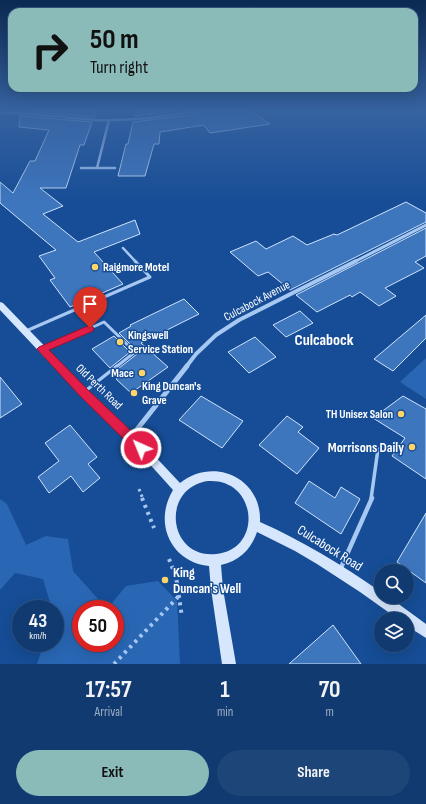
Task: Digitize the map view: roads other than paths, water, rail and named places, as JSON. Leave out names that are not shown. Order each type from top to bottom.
[{"type":"main road","name":"Old Perth Road","points":[[0,304],[83,392],[130,437],[180,490]]},
{"type":"main road","points":[[206,475],[220,476],[239,484],[248,495],[254,510],[254,525],[251,536],[242,548],[230,557],[215,561],[199,559],[186,552],[176,541],[169,522],[171,506],[180,490],[190,480],[206,475]]},
{"type":"main road","name":"Culcabock Road","points":[[254,525],[284,538],[339,571],[426,632]]},
{"type":"main road","points":[[215,561],[217,589],[229,664]]},
{"type":"street","points":[[97,168],[104,142]]},
{"type":"street","points":[[81,168],[115,168]]},
{"type":"street","name":"Culcabock Avenue","points":[[130,437],[196,354],[216,335],[239,320],[426,225]]},
{"type":"lane","points":[[24,331],[150,277],[123,248]]},
{"type":"lane","points":[[42,349],[104,322],[135,352],[83,392]]},
{"type":"lane","points":[[339,571],[373,495],[378,449]]},
{"type":"place","name":"Raigmore Motel","points":[[95,267]]},
{"type":"place","name":"Kingswell Service Station","points":[[120,342]]},
{"type":"place","name":"Mace","points":[[142,373]]},
{"type":"place","name":"King Duncan's Grave","points":[[134,393]]},
{"type":"place","name":"TH Unisex Salon","points":[[401,414]]},
{"type":"place","name":"Morrisons Daily","points":[[412,447]]},
{"type":"place","name":"King Duncan's Well","points":[[165,580]]},
{"type":"district","name":"Culcabock","points":[[324,340]]}]
